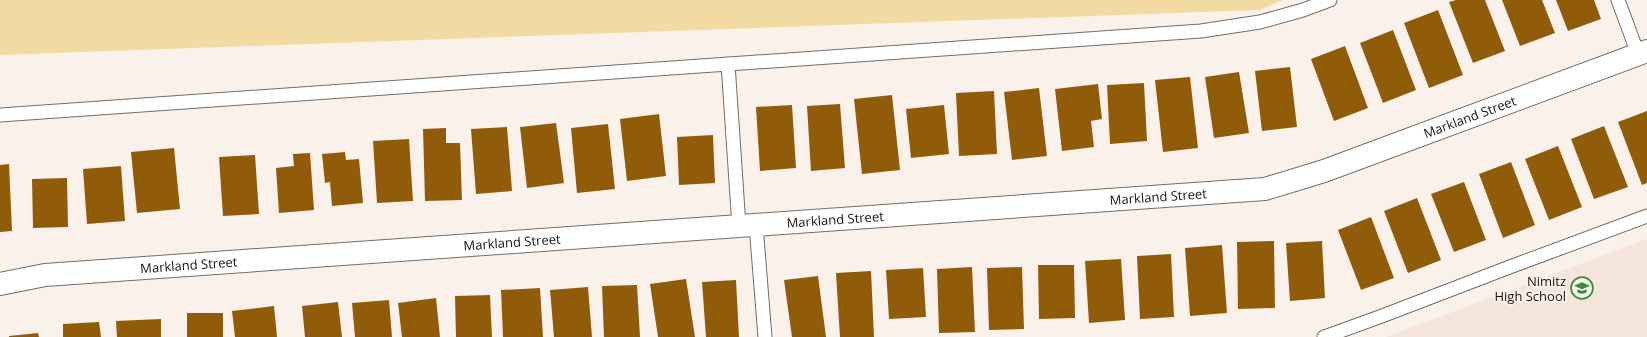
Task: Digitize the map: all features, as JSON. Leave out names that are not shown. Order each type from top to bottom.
[{"type":"street","name":"Markland Street","points":[[0,284],[45,275],[1265,189],[1324,171],[1642,52]]},
{"type":"lane","points":[[0,115],[1201,31],[1260,22],[1303,10],[1330,0]]},
{"type":"lane","points":[[1618,0],[1642,52]]},
{"type":"lane","points":[[728,64],[747,226],[765,337]]},
{"type":"lane","points":[[1324,337],[1647,216]]},
{"type":"shaded area","points":[[0,0],[1284,0],[1259,10],[0,55]]},
{"type":"shaded area","name":"Nimitz High School","points":[[1647,239],[1647,337],[1386,337]]},
{"type":"building","points":[[1456,0],[1485,0],[1505,51],[1473,63],[1449,2]]},
{"type":"building","points":[[1502,0],[1542,0],[1555,33],[1520,46]]},
{"type":"building","points":[[1556,0],[1594,0],[1601,19],[1568,31]]},
{"type":"building","points":[[1438,10],[1463,75],[1429,88],[1404,23]]},
{"type":"building","points":[[1393,30],[1416,90],[1383,103],[1360,43]]},
{"type":"building","points":[[1345,46],[1368,108],[1334,121],[1311,59]]},
{"type":"building","points":[[1290,67],[1297,127],[1262,131],[1255,71]]},
{"type":"building","points":[[1239,72],[1249,133],[1214,138],[1205,77]]},
{"type":"building","points":[[1190,77],[1198,148],[1163,152],[1155,80]]},
{"type":"building","points":[[1144,83],[1147,141],[1110,144],[1107,85]]},
{"type":"building","points":[[1098,84],[1102,119],[1091,121],[1094,147],[1062,151],[1055,89]]},
{"type":"building","points":[[1039,88],[1047,156],[1012,160],[1004,92]]},
{"type":"building","points":[[994,91],[997,154],[959,156],[956,93]]},
{"type":"building","points":[[892,95],[900,170],[862,174],[854,99]]},
{"type":"building","points":[[840,104],[845,168],[811,171],[807,106]]},
{"type":"building","points":[[792,105],[796,168],[760,171],[756,107]]},
{"type":"building","points":[[944,105],[949,154],[911,158],[906,109]]},
{"type":"building","points":[[1647,111],[1647,183],[1642,185],[1618,122]]},
{"type":"building","points":[[659,114],[666,176],[627,181],[620,119]]},
{"type":"building","points":[[556,123],[564,183],[527,188],[520,127]]},
{"type":"building","points":[[608,124],[615,189],[577,193],[571,128]]},
{"type":"building","points":[[1604,126],[1628,187],[1594,199],[1571,139]]},
{"type":"building","points":[[507,127],[512,191],[476,194],[471,129]]},
{"type":"building","points":[[446,128],[446,143],[460,143],[462,200],[425,201],[423,129]]},
{"type":"building","points":[[713,135],[715,183],[679,185],[677,137]]},
{"type":"building","points":[[409,139],[413,201],[377,203],[373,141]]},
{"type":"building","points":[[1558,146],[1582,207],[1549,220],[1525,159]]},
{"type":"building","points":[[174,148],[180,209],[137,213],[131,152]]},
{"type":"building","points":[[345,152],[346,160],[359,159],[363,203],[332,206],[330,182],[325,183],[322,154]]},
{"type":"building","points":[[310,153],[314,210],[279,213],[276,168],[294,166],[293,154]]},
{"type":"building","points":[[255,155],[259,214],[223,216],[219,157]]},
{"type":"building","points":[[1511,162],[1535,225],[1503,238],[1479,174]]},
{"type":"building","points":[[9,164],[12,231],[0,232],[0,165]]},
{"type":"building","points":[[121,166],[125,221],[87,224],[83,169]]},
{"type":"building","points":[[67,178],[68,227],[33,228],[32,179]]},
{"type":"building","points":[[1464,182],[1486,240],[1454,252],[1431,194]]},
{"type":"building","points":[[1417,198],[1441,260],[1408,273],[1384,211]]},
{"type":"building","points":[[1371,217],[1394,278],[1361,290],[1338,230]]},
{"type":"building","points":[[1274,241],[1275,308],[1238,309],[1237,242]]},
{"type":"building","points":[[1322,241],[1325,298],[1290,301],[1286,243]]},
{"type":"building","points":[[1222,245],[1227,313],[1190,316],[1185,248]]},
{"type":"building","points":[[1171,254],[1174,317],[1140,319],[1137,256]]},
{"type":"building","points":[[1121,259],[1125,320],[1089,323],[1085,261]]},
{"type":"building","points":[[1038,265],[1074,265],[1075,318],[1039,319]]},
{"type":"building","points":[[972,267],[975,332],[939,333],[937,269]]},
{"type":"building","points":[[1022,267],[1024,329],[989,330],[987,268]]},
{"type":"building","points":[[923,268],[926,317],[889,319],[886,270]]},
{"type":"building","points":[[871,271],[874,337],[840,337],[836,273]]},
{"type":"building","points":[[818,276],[826,337],[792,337],[784,280]]},
{"type":"building","points":[[686,279],[695,337],[658,337],[650,284]]},
{"type":"building","points":[[736,280],[739,337],[706,337],[702,282]]},
{"type":"building","points":[[637,285],[640,337],[604,337],[602,286]]},
{"type":"building","points":[[588,287],[592,337],[554,337],[550,290]]},
{"type":"building","points":[[540,288],[543,337],[503,337],[501,290]]},
{"type":"building","points":[[490,295],[492,337],[456,337],[455,296]]},
{"type":"building","points":[[436,298],[440,337],[402,337],[398,303]]},
{"type":"building","points":[[389,300],[392,337],[355,337],[352,303]]},
{"type":"building","points":[[338,302],[342,337],[305,337],[302,306]]},
{"type":"building","points":[[274,306],[277,337],[235,337],[232,311]]},
{"type":"building","points":[[187,313],[223,313],[223,337],[187,337]]},
{"type":"building","points":[[161,319],[161,337],[117,337],[116,321]]},
{"type":"building","points":[[99,322],[101,337],[63,337],[63,324]]},
{"type":"building","points":[[38,333],[39,337],[9,337],[9,336]]},
{"type":"place","name":"Nimitz High School","points":[[1582,288]]}]
